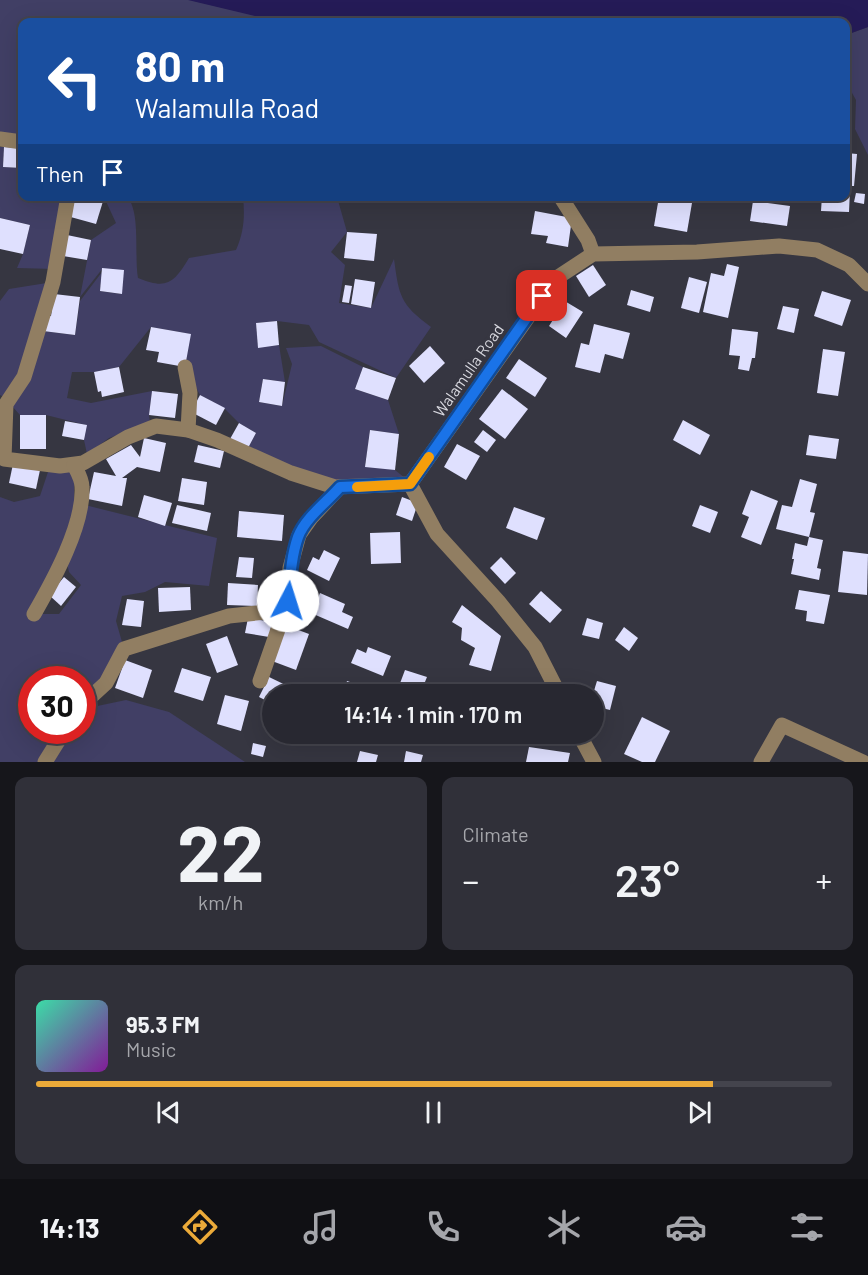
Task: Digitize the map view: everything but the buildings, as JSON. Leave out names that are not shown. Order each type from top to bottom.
[{"type":"street","points":[[0,139],[18,141]]},
{"type":"street","points":[[67,201],[53,282],[24,377],[3,400],[4,459],[60,466],[74,465],[83,463],[128,437],[156,426],[188,430],[217,440],[291,473],[340,487],[410,484],[437,534],[498,601],[535,647],[554,684]]},
{"type":"street","points":[[563,201],[588,240],[594,254],[698,252],[779,246],[817,250],[849,265],[868,285]]},
{"type":"street","name":"Walamulla Road","points":[[410,484],[555,279],[594,254]]},
{"type":"street","points":[[185,367],[190,393],[188,430]]},
{"type":"street","points":[[34,614],[65,555],[81,504],[82,484],[74,465]]},
{"type":"street","points":[[260,681],[288,601],[291,568],[299,535],[311,518],[340,487]]},
{"type":"street","points":[[96,692],[106,683],[124,650],[229,616],[285,610]]},
{"type":"street","points":[[761,762],[782,725],[863,762]]},
{"type":"street","points":[[45,762],[56,744]]},
{"type":"street","points":[[584,744],[594,762]]},
{"type":"shaded area","points":[[0,0],[190,0],[267,18],[18,18],[18,141],[0,139]]},
{"type":"shaded area","points":[[188,0],[868,0],[868,27],[850,34],[850,18],[263,18]]},
{"type":"shaded area","points":[[868,27],[868,155],[855,129],[856,100],[850,89],[850,34]]},
{"type":"shaded area","points":[[0,147],[4,147],[3,167],[18,168],[18,201],[67,201],[55,269],[17,268],[30,225],[0,218]]},
{"type":"shaded area","points":[[106,201],[129,201],[136,223],[138,278],[163,284],[179,273],[189,258],[236,250],[243,224],[243,201],[338,201],[347,232],[331,252],[345,265],[339,303],[371,308],[394,259],[403,298],[413,312],[431,327],[396,378],[319,342],[309,325],[277,321],[256,323],[258,347],[279,345],[285,382],[263,379],[259,402],[282,406],[292,364],[286,348],[321,346],[363,367],[355,389],[388,400],[399,434],[370,430],[365,466],[395,470],[405,478],[337,482],[293,469],[248,448],[256,433],[239,423],[224,408],[200,395],[185,367],[190,334],[151,327],[119,367],[94,372],[72,372],[67,398],[91,403],[152,391],[150,423],[109,438],[87,454],[84,440],[86,425],[46,415],[20,415],[11,405],[43,331],[75,335],[80,301],[102,272],[100,291],[121,294],[103,268],[80,297],[91,240],[116,223]]},
{"type":"shaded area","points":[[53,282],[23,378],[4,397],[0,395],[0,301],[9,289]]},
{"type":"shaded area","points":[[74,465],[74,507],[59,557],[35,614],[59,614],[81,585],[69,572],[65,555],[81,504],[217,538],[209,586],[165,582],[145,592],[122,596],[116,621],[124,649],[96,687],[96,666],[18,666],[18,744],[96,744],[96,706],[126,700],[169,712],[245,762],[0,762],[0,497],[14,502],[40,496],[48,472]]},
{"type":"slow traffic","points":[[357,487],[410,484],[429,457]]},
{"type":"route","points":[[288,601],[291,568],[299,535],[311,518],[340,487],[410,484],[542,296]]}]
